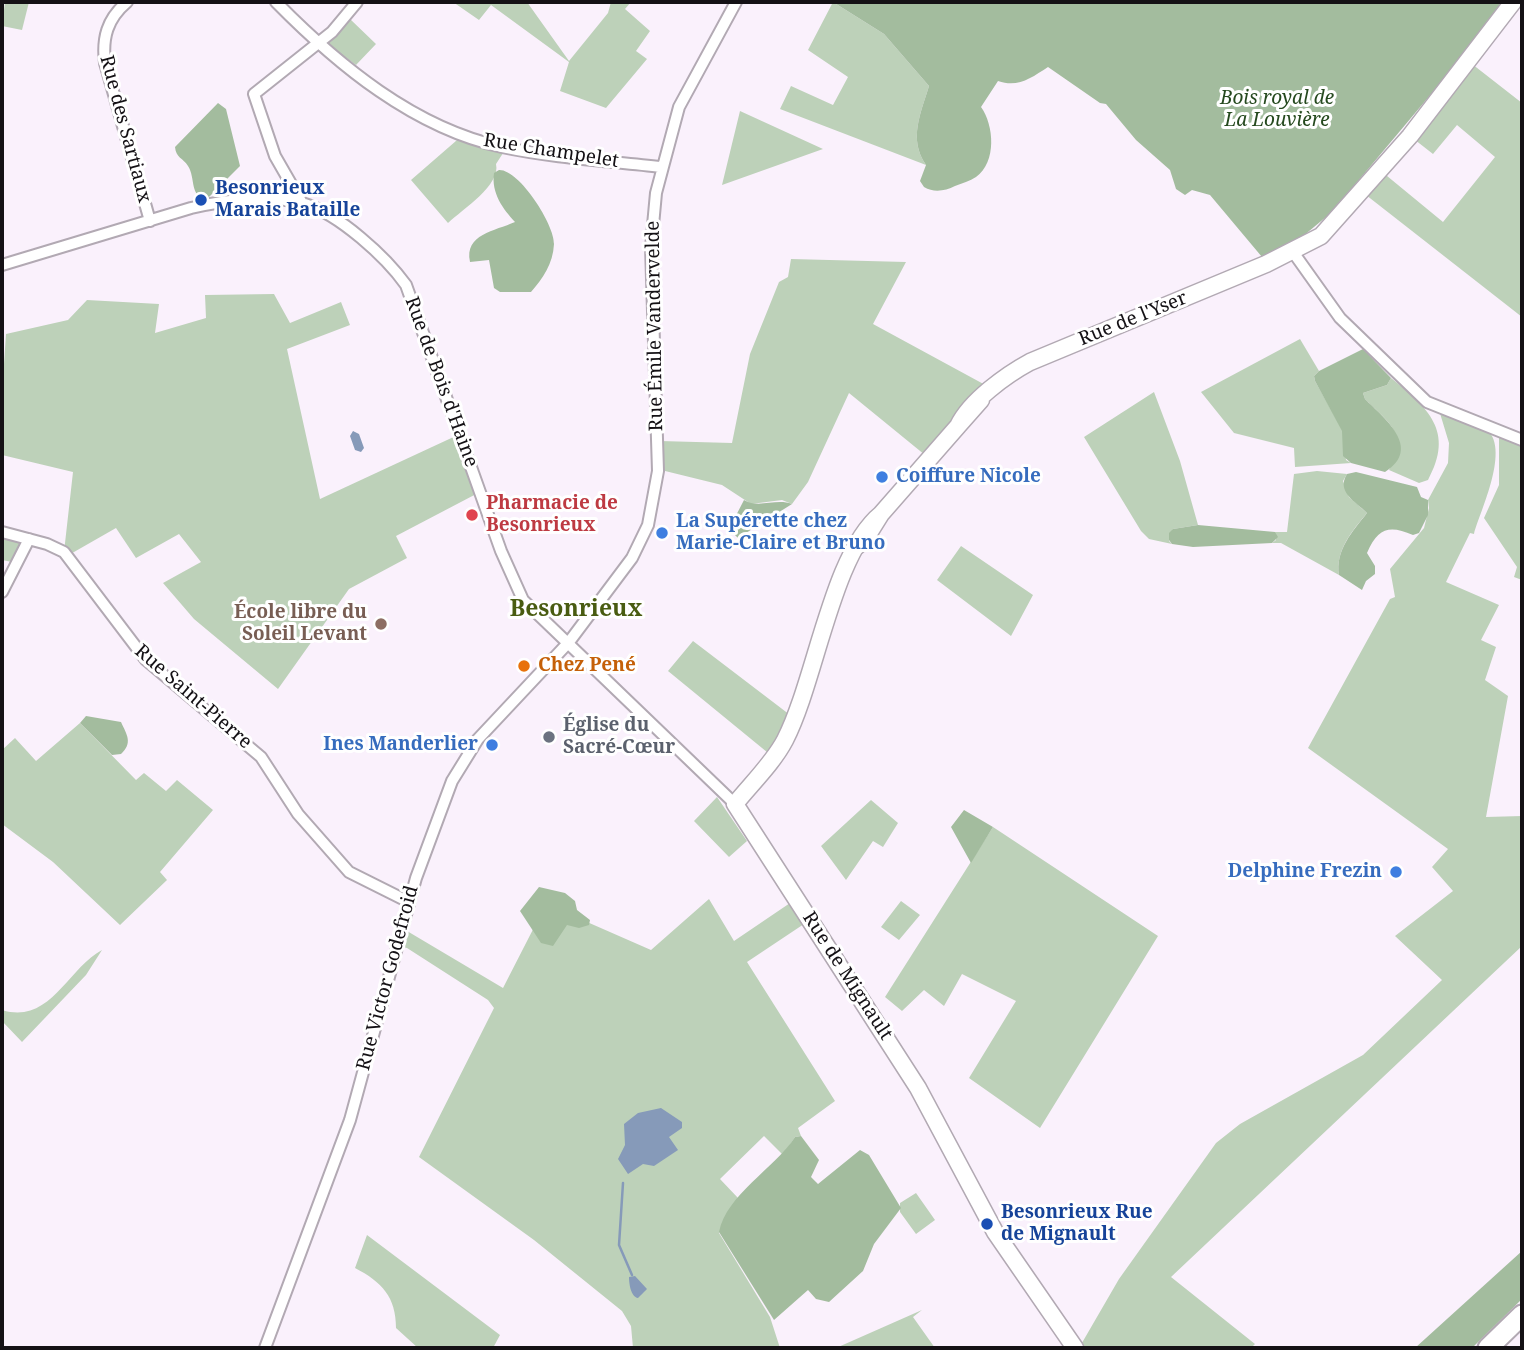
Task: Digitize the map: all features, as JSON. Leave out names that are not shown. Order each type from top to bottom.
[{"type":"highway","points":[[1488,1348],[1522,1315]]},
{"type":"street","name":"Rue des Sartiaux","points":[[127,2],[108,25],[103,53],[150,221]]},
{"type":"street","name":"Rue Champelet","points":[[276,2],[319,44],[407,109],[469,136],[503,147],[661,167]]},
{"type":"street","points":[[302,203],[275,156],[254,93],[319,44],[357,2]]},
{"type":"street","name":"Rue Émile Vandervelde","points":[[569,642],[632,558],[645,533],[655,498],[657,427],[651,247],[661,167],[685,95],[736,2]]},
{"type":"street","name":"Rue de l'Yser","points":[[734,804],[785,740],[842,577],[856,547],[866,538],[881,514],[958,426],[963,416],[1005,378],[1030,362],[1293,252],[1321,236],[1337,222],[1410,136],[1513,2]]},
{"type":"street","name":"Rue de Bois d'Haine","points":[[2,265],[219,203],[302,203],[318,210],[383,257],[407,285],[513,581],[531,609],[569,642]]},
{"type":"street","points":[[1293,252],[1340,318],[1427,401],[1522,440]]},
{"type":"street","name":"Rue Saint-Pierre","points":[[2,532],[64,552],[146,660],[246,741],[261,757],[314,834],[349,872],[409,902]]},
{"type":"street","points":[[2,592],[29,539]]},
{"type":"street","name":"Rue de Mignault","points":[[569,642],[734,804],[918,1088],[995,1232],[1075,1348]]},
{"type":"street","name":"Rue Victor Godefroid","points":[[265,1348],[349,1120],[409,902],[440,808],[461,764],[495,719],[569,642]]},
{"type":"green space","points":[[5,2],[29,2],[22,30],[2,26]]},
{"type":"green space","points":[[453,2],[527,2],[569,61],[608,13],[611,2],[631,2],[625,9],[650,31],[636,51],[647,59],[606,108],[560,91],[569,62],[491,5],[479,20]]},
{"type":"green space","points":[[833,2],[884,34],[929,86],[917,136],[926,165],[780,109],[791,86],[833,105],[848,77],[808,50]]},
{"type":"green space","name":"Bois royal de La Louvière","points":[[833,2],[1503,2],[1463,56],[1332,212],[1302,237],[1262,257],[1210,195],[1192,190],[1185,195],[1176,189],[1170,170],[1136,140],[1106,104],[1100,103],[1048,67],[1018,83],[998,81],[981,107],[989,123],[991,143],[987,162],[976,177],[943,190],[924,187],[920,181],[926,165],[917,136],[929,86],[884,34]]},
{"type":"green space","points":[[350,19],[376,44],[356,65],[327,44]]},
{"type":"green space","points":[[1472,64],[1522,103],[1522,317],[1366,195],[1381,171],[1443,222],[1495,157],[1457,125],[1433,154],[1410,136]]},
{"type":"green space","points":[[218,103],[226,109],[240,166],[208,198],[195,191],[190,171],[175,147]]},
{"type":"green space","points":[[740,111],[823,149],[722,185]]},
{"type":"green space","points":[[464,134],[507,147],[496,164],[493,180],[487,188],[448,223],[411,180]]},
{"type":"green space","points":[[499,170],[516,178],[525,188],[542,212],[553,235],[554,244],[549,264],[531,292],[500,292],[494,288],[489,260],[470,262],[469,253],[476,239],[515,222],[496,194],[494,173]]},
{"type":"green space","points":[[791,259],[906,262],[873,324],[989,387],[925,455],[849,393],[808,482],[792,504],[782,500],[751,504],[722,485],[661,470],[660,441],[732,443],[750,354],[779,282],[788,277]]},
{"type":"green space","points":[[274,294],[290,323],[341,302],[350,325],[287,349],[320,499],[460,434],[480,492],[396,536],[407,558],[349,589],[278,689],[194,619],[163,583],[201,562],[179,534],[136,558],[116,528],[67,556],[64,552],[73,472],[2,455],[2,365],[6,334],[68,320],[87,300],[159,304],[155,333],[206,318],[205,295]]},
{"type":"green space","points":[[1300,339],[1319,371],[1314,376],[1315,381],[1343,431],[1346,460],[1351,463],[1295,467],[1294,448],[1234,433],[1201,392]]},
{"type":"green space","points":[[1363,349],[1391,378],[1387,385],[1363,393],[1365,399],[1390,424],[1400,443],[1401,453],[1396,463],[1385,472],[1351,463],[1343,456],[1342,431],[1314,376]]},
{"type":"green space","points":[[1391,378],[1426,411],[1438,434],[1436,463],[1428,480],[1419,483],[1389,470],[1395,458],[1397,438],[1389,423],[1365,399],[1363,393],[1387,385]]},
{"type":"green space","points":[[1154,392],[1180,461],[1198,525],[1173,529],[1169,541],[1172,544],[1149,539],[1141,531],[1084,437]]},
{"type":"green space","points":[[1439,410],[1485,428],[1493,437],[1496,449],[1492,480],[1474,534],[1470,533],[1446,582],[1499,605],[1481,640],[1496,647],[1485,680],[1508,696],[1486,817],[1522,816],[1522,946],[1171,1277],[1255,1344],[1251,1348],[1079,1348],[1119,1279],[1216,1143],[1240,1124],[1363,1055],[1442,980],[1395,936],[1453,891],[1432,867],[1448,849],[1308,748],[1390,599],[1395,597],[1390,569],[1424,528],[1429,508],[1428,500],[1448,463],[1449,443]]},
{"type":"green space","points":[[1499,434],[1522,443],[1522,580],[1514,577],[1517,567],[1484,518],[1499,485]]},
{"type":"green space","points":[[1317,471],[1347,474],[1343,481],[1349,497],[1367,513],[1342,549],[1339,575],[1281,543],[1272,543],[1276,540],[1275,532],[1287,532],[1294,474]]},
{"type":"green space","points":[[1356,472],[1417,487],[1421,497],[1428,500],[1428,515],[1419,533],[1413,535],[1398,530],[1386,530],[1371,544],[1367,553],[1375,566],[1375,574],[1366,581],[1362,590],[1339,575],[1338,566],[1346,541],[1367,513],[1345,491],[1344,480],[1347,474]]},
{"type":"green space","points":[[744,500],[755,504],[792,504],[738,538],[729,529]]},
{"type":"green space","points":[[1198,525],[1275,532],[1278,537],[1272,543],[1193,547],[1172,544],[1169,540],[1169,533],[1173,529]]},
{"type":"green space","points":[[2,532],[29,539],[17,563],[2,560]]},
{"type":"green space","points":[[961,546],[1033,595],[1011,636],[937,580]]},
{"type":"green space","points":[[693,641],[794,718],[773,757],[668,671]]},
{"type":"green space","points":[[86,716],[121,722],[128,742],[125,750],[121,754],[112,755],[80,723]]},
{"type":"green space","points":[[80,723],[136,780],[144,773],[166,791],[177,780],[213,810],[160,872],[167,880],[120,925],[53,862],[2,824],[2,750],[15,738],[36,761]]},
{"type":"green space","points":[[717,797],[747,841],[729,857],[694,821]]},
{"type":"green space","points":[[871,800],[898,823],[883,847],[873,841],[846,880],[821,846]]},
{"type":"green space","points":[[964,810],[993,827],[971,863],[951,827]]},
{"type":"green space","points":[[993,827],[1158,936],[1040,1128],[969,1078],[1016,1001],[962,974],[944,1006],[924,990],[902,1011],[885,997]]},
{"type":"green space","points":[[539,887],[565,893],[575,901],[577,910],[590,920],[589,925],[579,928],[567,925],[553,946],[541,943],[520,911]]},
{"type":"green space","points":[[709,899],[734,941],[793,901],[807,922],[747,962],[835,1101],[798,1128],[801,1136],[795,1137],[783,1155],[764,1136],[720,1179],[738,1198],[719,1233],[770,1317],[780,1348],[633,1348],[631,1326],[622,1311],[534,1240],[419,1157],[494,1008],[488,1000],[407,948],[398,946],[402,928],[503,988],[546,904],[651,950]]},
{"type":"green space","points":[[901,901],[920,915],[899,940],[881,927]]},
{"type":"green space","points":[[102,950],[86,975],[22,1042],[2,1021],[2,1010],[19,1013],[46,1003]]},
{"type":"green space","points":[[801,1136],[819,1160],[811,1177],[818,1184],[860,1150],[869,1155],[901,1208],[874,1244],[863,1271],[829,1302],[816,1299],[808,1290],[774,1320],[719,1232],[724,1218],[741,1194],[795,1137]]},
{"type":"green space","points":[[916,1193],[935,1220],[916,1234],[900,1212],[900,1203]]},
{"type":"green space","points":[[367,1235],[500,1335],[493,1348],[418,1348],[396,1328],[393,1308],[386,1292],[373,1279],[355,1268]]},
{"type":"green space","points":[[1522,1251],[1522,1299],[1472,1348],[1415,1348]]},
{"type":"green space","points":[[922,1310],[913,1317],[935,1348],[836,1348]]},
{"type":"water","points":[[353,431],[359,434],[364,448],[361,452],[355,450],[350,436]]},
{"type":"water","points":[[661,1108],[682,1122],[682,1128],[669,1137],[678,1150],[654,1166],[643,1164],[628,1174],[618,1159],[625,1145],[624,1124],[638,1113]]},
{"type":"water","points":[[635,1276],[647,1289],[638,1298],[632,1293],[629,1283],[629,1277]]},
{"type":"waterway","points":[[623,1183],[619,1245],[632,1275]]},
{"type":"place","name":"Besonrieux Marais Bataille","points":[[201,200]]},
{"type":"place","name":"Coiffure Nicole","points":[[882,477]]},
{"type":"place","name":"Pharmacie de Besonrieux","points":[[472,515]]},
{"type":"place","name":"La Supérette chez Marie-Claire et Bruno","points":[[662,533]]},
{"type":"place","name":"École libre du Soleil Levant","points":[[381,624]]},
{"type":"place","name":"Chez Pené","points":[[524,666]]},
{"type":"place","name":"Église du Sacré-Cœur","points":[[549,737]]},
{"type":"place","name":"Ines Manderlier","points":[[492,745]]},
{"type":"place","name":"Delphine Frezin","points":[[1396,872]]},
{"type":"place","name":"Besonrieux Rue de Mignault","points":[[987,1224]]},
{"type":"district","name":"Besonrieux","points":[[576,609]]}]
